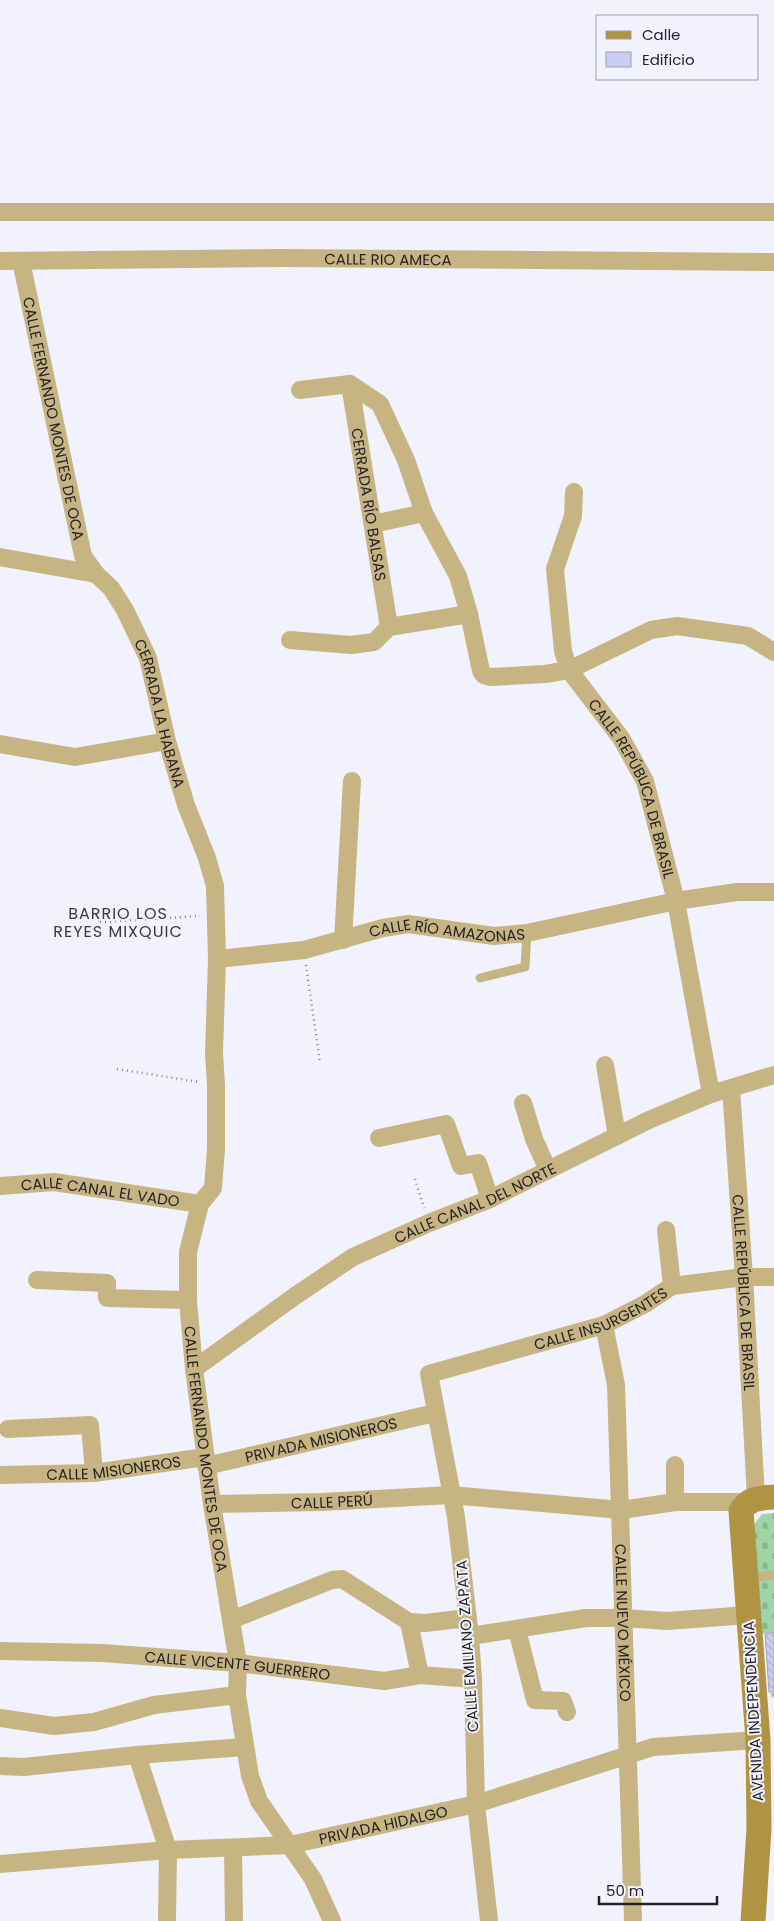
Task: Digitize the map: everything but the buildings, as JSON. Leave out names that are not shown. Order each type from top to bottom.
[{"type":"main road","name":"AVENIDA INDEPENDENCIA","points":[[753,1921],[766,1828],[740,1511],[759,1499]]},
{"type":"street","points":[[0,212],[774,212]]},
{"type":"street","name":"CALLE RIO AMECA","points":[[0,261],[283,258],[774,262]]},
{"type":"street","name":"CALLE FERNANDO MONTES DE OCA","points":[[21,260],[84,556],[96,574]]},
{"type":"street","points":[[300,390],[350,384],[380,404],[406,460],[424,513],[458,576],[469,614],[481,670],[484,675],[490,677],[517,676],[569,670],[650,630],[677,626],[748,636],[774,652]]},
{"type":"street","name":"CERRADA RÍO BALSAS","points":[[350,384],[389,627]]},
{"type":"street","name":"CALLE REPÚBLICA DE BRASIL","points":[[574,492],[573,516],[555,569],[562,651],[569,670],[621,738],[645,781],[676,901],[712,1094]]},
{"type":"street","points":[[373,524],[424,513]]},
{"type":"street","points":[[0,557],[96,574]]},
{"type":"street","name":"CERRADA LA HABANA","points":[[96,574],[111,588],[126,610],[148,658],[167,741],[186,805],[207,858],[215,886],[217,959]]},
{"type":"street","points":[[290,640],[352,645],[374,642],[389,627],[469,614]]},
{"type":"street","points":[[0,744],[75,757],[167,741]]},
{"type":"street","points":[[343,940],[352,781]]},
{"type":"street","name":"CALLE RÍO AMAZONAS","points":[[217,959],[304,950],[383,928],[408,924],[494,936],[527,934],[676,901],[737,892],[774,892]]},
{"type":"street","name":"CALLE FERNANDO MONTES DE OCA","points":[[217,959],[214,1053],[216,1150],[213,1188],[200,1204],[188,1252],[188,1300],[194,1369],[212,1504],[238,1663],[237,1695],[250,1776],[259,1801],[313,1879],[332,1921]]},
{"type":"street","points":[[605,1065],[618,1136]]},
{"type":"street","name":"CALLE CANAL DEL NORTE","points":[[194,1369],[295,1296],[353,1257],[429,1223],[490,1199],[649,1120],[712,1094],[774,1075]]},
{"type":"street","name":"CALLE REPÚBLICA DE BRASIL","points":[[731,1088],[759,1499]]},
{"type":"street","points":[[523,1103],[534,1139],[548,1170]]},
{"type":"street","points":[[379,1138],[446,1124],[461,1166],[478,1163],[490,1199]]},
{"type":"street","name":"CALLE CANAL EL VADO","points":[[0,1186],[54,1182],[200,1204]]},
{"type":"street","points":[[666,1230],[672,1286]]},
{"type":"street","name":"CALLE INSURGENTES","points":[[429,1374],[604,1325],[645,1304],[672,1286],[744,1277],[774,1277]]},
{"type":"street","points":[[37,1280],[107,1283],[107,1298],[188,1300]]},
{"type":"street","name":"CALLE NUEVO MÉXICO","points":[[604,1325],[616,1385],[634,1921]]},
{"type":"street","name":"CALLE EMILIANO ZAPATA","points":[[429,1374],[456,1517],[470,1636],[476,1804],[489,1921]]},
{"type":"street","name":"PRIVADA MISIONEROS","points":[[206,1461],[435,1413]]},
{"type":"street","points":[[8,1429],[90,1425],[94,1472]]},
{"type":"street","name":"CALLE MISIONEROS","points":[[0,1475],[94,1472],[206,1461]]},
{"type":"street","points":[[675,1465],[675,1502]]},
{"type":"street","name":"CALLE PERÚ","points":[[212,1504],[321,1502],[451,1495],[621,1510],[675,1502],[759,1499]]},
{"type":"street","points":[[231,1620],[332,1580],[342,1579],[409,1622],[425,1623],[468,1618]]},
{"type":"street","points":[[470,1636],[586,1618],[667,1621],[748,1615]]},
{"type":"street","points":[[409,1622],[420,1675]]},
{"type":"street","points":[[517,1630],[535,1700],[563,1701],[568,1712]]},
{"type":"street","name":"CALLE VICENTE GUERRERO","points":[[0,1651],[102,1653],[238,1663],[384,1681],[420,1675],[473,1679]]},
{"type":"street","points":[[0,1718],[54,1726],[94,1722],[154,1705],[237,1695]]},
{"type":"street","name":"PRIVADA HIDALGO","points":[[0,1864],[168,1850],[290,1845],[476,1804],[653,1747],[758,1740]]},
{"type":"street","points":[[0,1766],[24,1767],[137,1754],[244,1747]]},
{"type":"street","points":[[137,1754],[168,1850],[167,1921]]},
{"type":"street","points":[[233,1848],[234,1921]]},
{"type":"lane","points":[[480,978],[525,967],[527,934]]},
{"type":"lane","points":[[745,1578],[774,1575]]},
{"type":"path","points":[[100,922],[216,915]]},
{"type":"path","points":[[304,950],[320,1062]]},
{"type":"path","points":[[117,1069],[216,1085]]},
{"type":"path","points":[[415,1179],[429,1223]]},
{"type":"green space","points":[[774,1513],[774,1632],[760,1634],[752,1527],[762,1514]]},
{"type":"district","name":"BARRIO LOS REYES MIXQUIC","points":[[118,922]]}]
